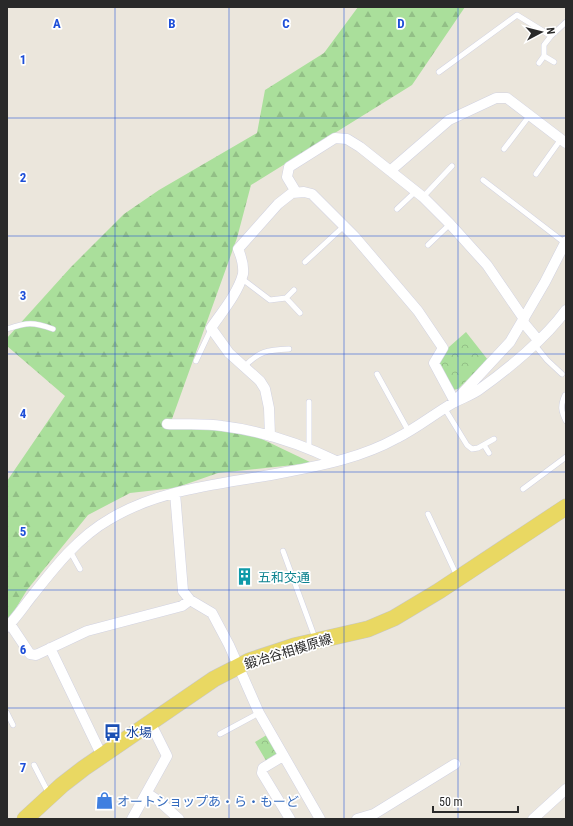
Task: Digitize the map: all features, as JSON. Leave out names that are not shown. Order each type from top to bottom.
[{"type":"main road","name":"鍛冶谷相模原線","points":[[25,819],[62,785],[150,722],[214,679],[249,661],[316,641],[368,629],[394,618],[439,591],[566,507]]},
{"type":"street","points":[[390,171],[449,120],[496,98],[507,98],[564,141]]},
{"type":"street","points":[[296,192],[287,177],[290,167],[335,138],[347,139],[420,194],[450,224],[487,265],[536,342]]},
{"type":"street","points":[[270,436],[269,408],[265,389],[260,381],[229,353],[211,328],[234,292],[243,273],[242,258],[238,249],[278,204],[292,193],[296,192],[312,194],[344,226],[418,311],[443,348],[434,363],[455,402]]},
{"type":"street","points":[[455,402],[510,342],[545,282],[566,242]]},
{"type":"street","points":[[190,600],[182,606],[87,631],[36,655],[30,654],[9,626],[70,551],[87,535],[109,519],[138,505],[175,493],[336,461],[367,452],[396,439],[455,402],[480,390],[536,342],[560,319],[566,310]]},
{"type":"street","points":[[167,424],[222,426],[270,436],[309,449],[336,461]]},
{"type":"street","points":[[175,493],[183,590],[190,600],[212,613],[229,645],[259,713],[320,819]]},
{"type":"street","points":[[50,648],[102,756]]},
{"type":"street","points":[[132,819],[167,756],[150,722]]},
{"type":"street","points":[[283,756],[263,768],[262,773],[290,819]]},
{"type":"street","points":[[357,819],[374,814],[455,764]]},
{"type":"street","points":[[533,819],[566,789]]},
{"type":"street","points":[[146,793],[160,802],[179,819]]},
{"type":"lane","points":[[439,72],[517,16],[551,36]]},
{"type":"lane","points":[[539,63],[544,56],[544,45],[566,22]]},
{"type":"lane","points":[[544,56],[554,62]]},
{"type":"lane","points":[[504,149],[530,116]]},
{"type":"lane","points":[[536,174],[564,141]]},
{"type":"lane","points":[[397,209],[420,194],[452,166]]},
{"type":"lane","points":[[483,180],[566,242]]},
{"type":"lane","points":[[428,245],[450,224]]},
{"type":"lane","points":[[305,262],[344,226]]},
{"type":"lane","points":[[241,277],[270,300],[286,298],[294,290]]},
{"type":"lane","points":[[286,298],[300,313]]},
{"type":"lane","points":[[7,329],[24,324],[36,323],[54,329]]},
{"type":"lane","points":[[196,360],[211,328]]},
{"type":"lane","points":[[536,342],[547,360],[562,374]]},
{"type":"lane","points":[[244,367],[255,356],[266,351],[274,349],[289,349]]},
{"type":"lane","points":[[377,374],[409,432]]},
{"type":"lane","points":[[565,396],[561,404],[566,422]]},
{"type":"lane","points":[[309,402],[309,449]]},
{"type":"lane","points":[[445,408],[467,445],[472,448],[478,448],[494,439]]},
{"type":"lane","points":[[484,444],[489,453]]},
{"type":"lane","points":[[523,489],[566,457]]},
{"type":"lane","points":[[428,514],[458,578]]},
{"type":"lane","points":[[70,551],[80,569]]},
{"type":"lane","points":[[283,551],[316,641]]},
{"type":"lane","points":[[7,713],[13,725]]},
{"type":"lane","points":[[220,734],[259,713]]},
{"type":"lane","points":[[34,764],[50,795]]},
{"type":"green space","points":[[358,7],[465,7],[412,85],[251,185],[237,238],[172,419],[237,427],[312,463],[218,473],[175,488],[130,493],[88,515],[27,590],[7,623],[7,481],[65,396],[7,346],[7,338],[71,267],[124,214],[159,190],[257,133],[265,90],[324,53]]},
{"type":"green space","points":[[466,332],[488,360],[458,389],[452,390],[439,365],[449,347]]},
{"type":"green space","points":[[270,733],[283,756],[268,764],[255,742]]},
{"type":"place","name":"五和交通","points":[[245,577]]},
{"type":"place","name":"水場","points":[[113,732]]},
{"type":"place","name":"オートショップあ・ら・もーど","points":[[104,801]]}]
